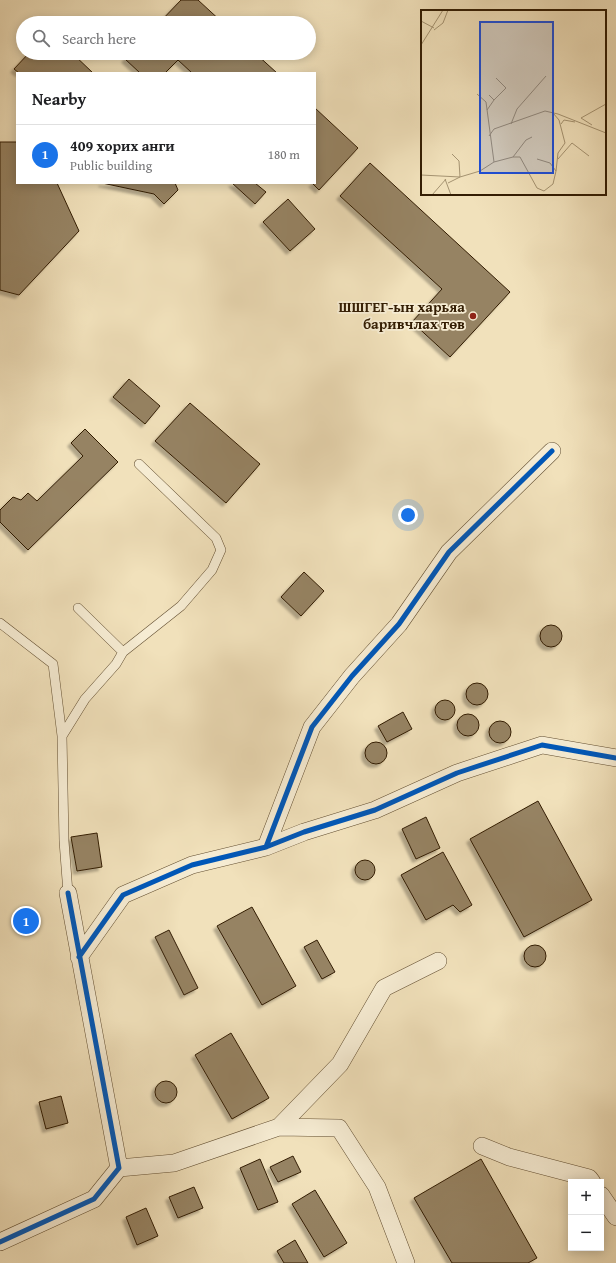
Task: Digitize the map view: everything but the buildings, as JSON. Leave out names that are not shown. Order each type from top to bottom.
[{"type":"street","points":[[266,847],[312,727],[352,676],[399,624],[449,552],[552,451]]},
{"type":"street","points":[[80,957],[123,895],[192,864],[266,847],[304,832],[375,810],[457,773],[542,744],[613,760]]},
{"type":"street","points":[[68,893],[119,1168]]},
{"type":"street","points":[[279,1127],[340,1064],[384,988],[438,961]]},
{"type":"street","points":[[0,1242],[94,1199],[119,1168],[174,1163],[279,1127],[339,1128],[377,1187],[406,1263]]},
{"type":"street","points":[[482,1146],[509,1157],[590,1179]]},
{"type":"street","points":[[604,1200],[616,1218]]},
{"type":"lane","points":[[62,736],[85,699],[116,664],[123,652],[180,606],[212,570],[221,550],[216,538],[138,464]]},
{"type":"lane","points":[[78,608],[123,652]]},
{"type":"lane","points":[[0,622],[53,664],[62,736],[64,840],[68,893]]},
{"type":"cycle path","points":[[266,847],[312,727],[352,676],[399,624],[449,552],[552,451]]},
{"type":"cycle path","points":[[79,957],[123,895],[192,865],[266,847],[304,832],[375,810],[457,773],[542,745],[616,758]]},
{"type":"cycle path","points":[[0,1242],[94,1199],[119,1168],[68,893]]},
{"type":"place","name":"ШШГЕГ-ын харьяа баривчлах төв","points":[[473,316]]},
{"type":"place","name":"409 хорих анги","points":[[26,921]]}]
